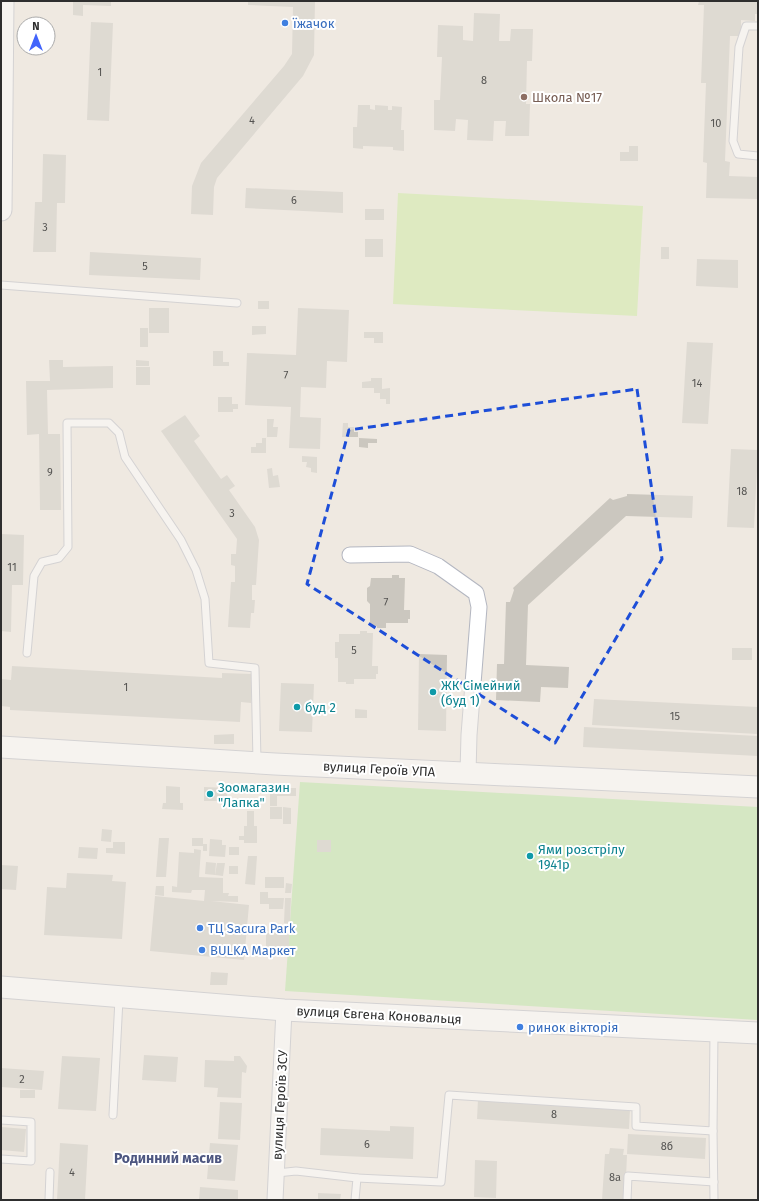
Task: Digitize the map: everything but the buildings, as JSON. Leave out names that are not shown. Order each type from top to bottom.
[{"type":"street","points":[[1,210],[3,1]]},
{"type":"street","points":[[350,555],[410,554],[438,566],[476,593],[480,607],[469,735],[468,773]]},
{"type":"street","name":"вулиця Героїв УПА","points":[[1,748],[257,763],[758,787]]},
{"type":"street","name":"вулиця Євгена Коновальця","points":[[1,987],[284,1010],[758,1033]]},
{"type":"street","name":"вулиця Героїв ЗСУ","points":[[275,1200],[284,1010]]},
{"type":"lane","points":[[758,26],[746,26],[739,46],[733,141],[738,154],[758,156]]},
{"type":"lane","points":[[1,285],[237,302]]},
{"type":"lane","points":[[27,653],[34,576],[42,562],[59,558],[68,547],[67,423],[109,423],[119,433],[125,457],[181,540],[196,570],[205,599],[209,663],[255,668],[257,763]]},
{"type":"lane","points":[[113,1115],[119,996]]},
{"type":"lane","points":[[714,1031],[714,1200]]},
{"type":"lane","points":[[277,1172],[296,1171],[357,1178],[441,1182],[449,1095],[636,1107],[636,1126],[713,1132]]},
{"type":"lane","points":[[1,1120],[30,1122],[31,1161],[1,1159]]},
{"type":"lane","points":[[48,1200],[50,1172]]},
{"type":"lane","points":[[627,1200],[628,1176],[714,1182]]},
{"type":"lane","points":[[356,1200],[357,1178]]},
{"type":"highlighted area","points":[[637,389],[662,559],[555,743],[307,584],[349,430]]},
{"type":"green space","points":[[398,193],[643,206],[637,316],[393,304]]},
{"type":"green space","points":[[300,782],[758,807],[758,1020],[285,991]]},
{"type":"place","name":"їжачок","points":[[285,23]]},
{"type":"place","name":"Школа №17","points":[[524,97]]},
{"type":"place","name":"ЖК Сімейний (буд 1)","points":[[433,692]]},
{"type":"place","name":"буд 2","points":[[297,707]]},
{"type":"place","name":"Зоомагазин \"Лапка\"","points":[[210,794]]},
{"type":"place","name":"Ями розстрілу 1941р","points":[[530,856]]},
{"type":"place","name":"ТЦ Sacura Park","points":[[200,928]]},
{"type":"place","name":"BULKA Маркет","points":[[202,950]]},
{"type":"place","name":"ринок вікторія","points":[[520,1027]]},
{"type":"district","name":"Родинний масив","points":[[168,1158]]}]
